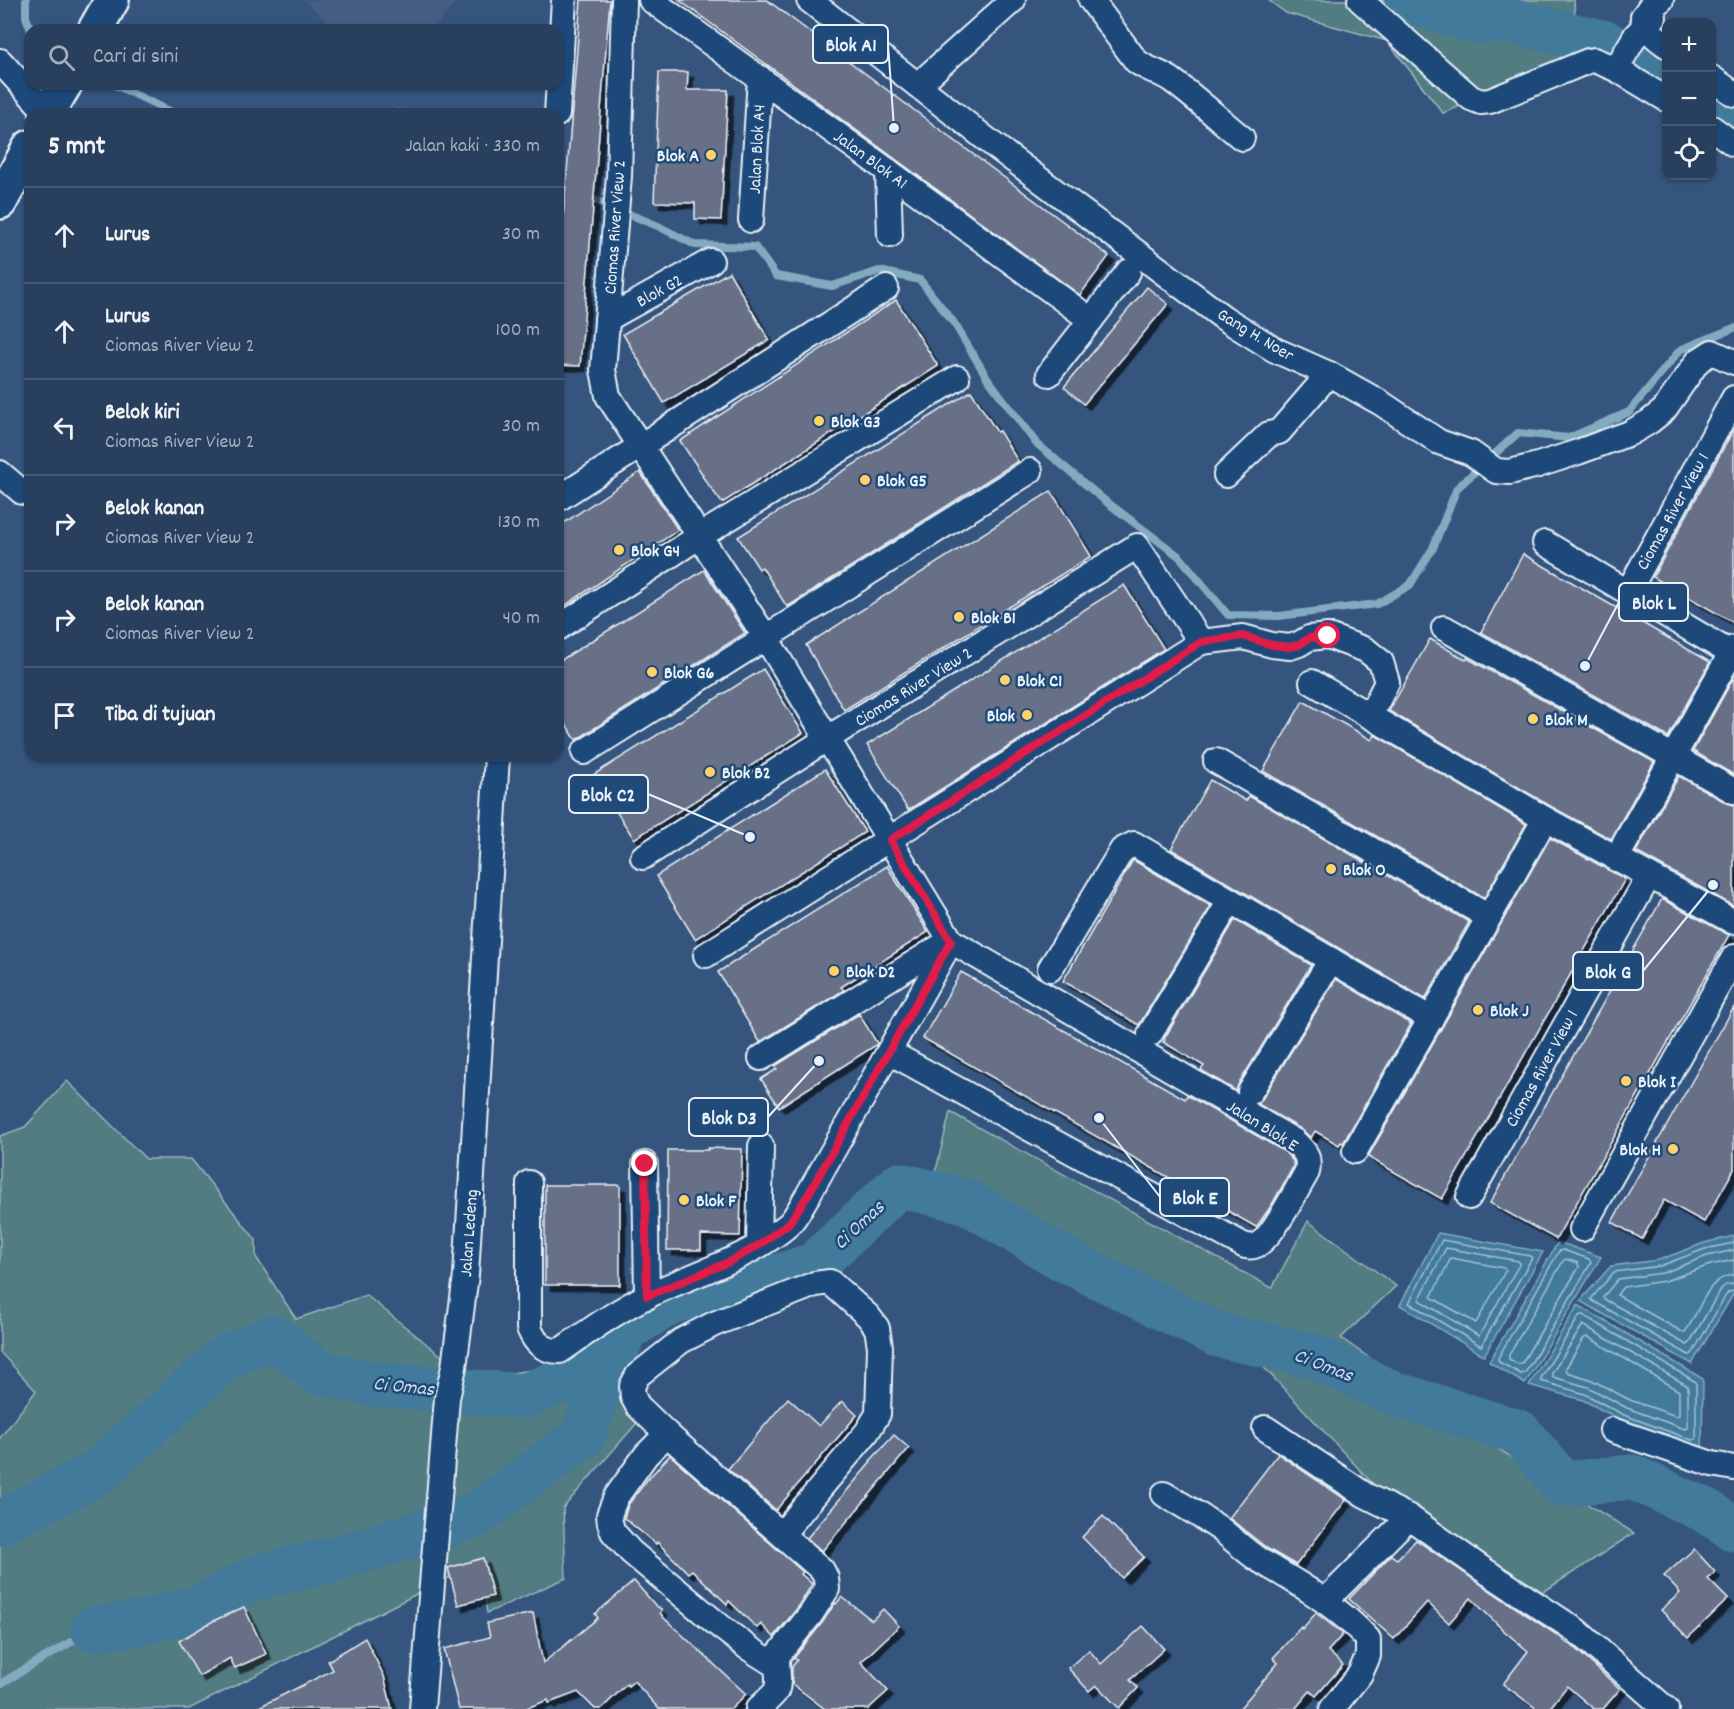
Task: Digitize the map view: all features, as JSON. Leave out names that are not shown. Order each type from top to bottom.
[{"type":"main road","points":[[98,24],[112,0]]},
{"type":"main road","points":[[51,108],[62,90]]},
{"type":"main road","points":[[0,202],[24,158]]},
{"type":"street","points":[[563,24],[564,0]]},
{"type":"street","name":"Ciomas River View 2","points":[[624,0],[619,176],[603,370],[608,396],[766,638],[951,941]]},
{"type":"street","name":"Jalan Blok A1","points":[[651,0],[1091,320]]},
{"type":"street","name":"Gang H. Noer","points":[[809,0],[995,146],[1224,318],[1275,350],[1329,374],[1381,403],[1439,442],[1471,453],[1496,471],[1510,472],[1538,465],[1630,433],[1664,410],[1698,360],[1712,352],[1734,362]]},
{"type":"street","points":[[918,86],[1012,0]]},
{"type":"street","points":[[1091,0],[1136,61],[1145,68],[1173,81],[1242,138]]},
{"type":"street","points":[[1360,0],[1471,98],[1481,102],[1490,101],[1594,60],[1618,67],[1662,96]]},
{"type":"street","points":[[1618,67],[1650,7],[1660,0]]},
{"type":"street","points":[[1640,26],[1644,24],[1662,41]]},
{"type":"street","points":[[0,61],[24,88]]},
{"type":"street","name":"Jalan Blok A4","points":[[752,220],[760,78]]},
{"type":"street","points":[[26,90],[43,108]]},
{"type":"street","points":[[557,108],[558,90]]},
{"type":"street","points":[[1716,131],[1734,144]]},
{"type":"street","points":[[888,171],[890,235]]},
{"type":"street","name":"Blok G2","points":[[607,319],[711,261]]},
{"type":"street","points":[[1049,374],[1128,272]]},
{"type":"street","points":[[564,495],[886,288]]},
{"type":"street","points":[[1226,476],[1269,434],[1279,432],[1329,374]]},
{"type":"street","points":[[564,624],[700,536],[957,378]]},
{"type":"street","name":"Ciomas River View 1","points":[[1628,592],[1734,398]]},
{"type":"street","points":[[584,752],[1030,471]]},
{"type":"street","points":[[0,473],[22,492]]},
{"type":"street","name":"Ciomas River View 1","points":[[1545,543],[1733,652],[1616,859]]},
{"type":"street","name":"Ciomas River View 2","points":[[643,857],[828,738],[1137,546],[1201,642]]},
{"type":"street","points":[[1444,628],[1734,791]]},
{"type":"street","points":[[706,955],[1201,642],[1243,636],[1272,645],[1290,647],[1299,645],[1309,638],[1328,636],[1366,650],[1381,662],[1387,681],[1370,716]]},
{"type":"street","points":[[1312,682],[1545,819],[1734,922]]},
{"type":"street","points":[[1215,761],[1489,917]]},
{"type":"street","name":"Jalan Ledeng","points":[[422,1709],[447,1398],[454,1367],[466,1275],[497,762]]},
{"type":"street","points":[[1355,1151],[1545,819]]},
{"type":"street","points":[[1050,969],[1122,850],[1134,844],[1431,1019]]},
{"type":"street","name":"Ciomas River View 1","points":[[1469,1197],[1649,876]]},
{"type":"street","points":[[1150,1034],[1230,901]]},
{"type":"street","points":[[529,1183],[529,1328],[533,1339],[540,1346],[552,1351],[560,1351],[647,1296],[729,1262],[759,1245],[789,1223],[808,1195],[951,941]]},
{"type":"street","points":[[761,1058],[951,941]]},
{"type":"street","name":"Jalan Blok E","points":[[889,1052],[1245,1246],[1255,1246],[1265,1240],[1307,1172],[1309,1162],[1305,1152],[1294,1141],[951,941]]},
{"type":"street","points":[[1582,1229],[1734,957]]},
{"type":"street","points":[[1250,1092],[1331,960]]},
{"type":"street","points":[[759,1245],[761,1146]]},
{"type":"street","points":[[645,1164],[647,1296]]},
{"type":"street","points":[[758,1709],[776,1690],[778,1655],[811,1614],[826,1589],[826,1578],[822,1570],[638,1406],[633,1396],[632,1386],[638,1375],[681,1341],[714,1324],[815,1284],[830,1282],[868,1316],[877,1328],[880,1347],[878,1414],[867,1432],[782,1534]]},
{"type":"street","points":[[1265,1428],[1365,1495],[1409,1517],[1481,1568],[1577,1630],[1666,1709]]},
{"type":"street","points":[[1612,1430],[1712,1464],[1734,1468]]},
{"type":"street","points":[[667,1434],[646,1455],[616,1497],[609,1515],[613,1532],[631,1552],[716,1623],[777,1666]]},
{"type":"street","points":[[1164,1494],[1194,1511],[1259,1560],[1325,1601],[1355,1625],[1368,1639],[1368,1656],[1360,1674],[1332,1709]]},
{"type":"street","points":[[1325,1601],[1409,1517]]},
{"type":"shaded area","points":[[303,0],[458,0],[437,24],[330,24]]},
{"type":"green space","points":[[1268,0],[1574,0],[1578,59],[1443,113],[1387,41],[1286,13]]},
{"type":"green space","points":[[67,1081],[146,1159],[191,1159],[256,1240],[256,1257],[296,1319],[366,1295],[470,1379],[619,1357],[636,1424],[563,1508],[566,1578],[487,1613],[480,1562],[189,1709],[0,1709],[0,1438],[36,1391],[0,1352],[0,1136],[25,1127]]},
{"type":"green space","points":[[950,1112],[1272,1288],[1308,1221],[1396,1286],[1341,1338],[1505,1453],[1634,1533],[1543,1592],[1374,1485],[1227,1328],[935,1174]]},
{"type":"water","points":[[1438,1233],[1543,1252],[1484,1356],[1400,1305]]},
{"type":"water","points":[[1734,1236],[1734,1293],[1692,1364],[1580,1301],[1611,1266],[1659,1260],[1704,1243]]},
{"type":"water","points":[[1558,1242],[1601,1257],[1525,1384],[1489,1362]]},
{"type":"water","points":[[1578,1305],[1703,1379],[1702,1450],[1621,1420],[1583,1400],[1529,1385]]},
{"type":"building","points":[[581,0],[610,0],[580,366],[564,365],[564,208]]},
{"type":"building","points":[[679,0],[767,0],[1109,256],[1080,295]]},
{"type":"building","points":[[659,72],[688,72],[687,90],[728,90],[721,220],[695,219],[695,203],[654,202]]},
{"type":"building","points":[[729,272],[769,340],[664,403],[623,334]]},
{"type":"building","points":[[1147,287],[1168,304],[1084,404],[1064,387]]},
{"type":"building","points":[[896,300],[938,366],[722,503],[680,441]]},
{"type":"building","points":[[971,391],[1018,461],[787,607],[762,567],[759,569],[738,537]]},
{"type":"building","points":[[1734,429],[1734,623],[1653,577]]},
{"type":"building","points":[[640,472],[678,530],[564,606],[564,523]]},
{"type":"building","points":[[1051,491],[1091,556],[844,710],[806,645]]},
{"type":"building","points":[[1523,554],[1710,662],[1668,737],[1481,632]]},
{"type":"building","points":[[704,570],[745,633],[576,740],[564,721],[564,658]]},
{"type":"building","points":[[1124,585],[1164,649],[908,810],[867,745]]},
{"type":"building","points":[[1430,639],[1654,762],[1611,839],[1389,711]]},
{"type":"building","points":[[763,669],[803,733],[634,839],[593,775]]},
{"type":"building","points":[[1734,677],[1734,775],[1693,751]]},
{"type":"building","points":[[1303,701],[1372,740],[1375,735],[1526,824],[1484,898],[1263,771]]},
{"type":"building","points":[[825,769],[865,832],[695,939],[656,876]]},
{"type":"building","points":[[1679,776],[1734,805],[1734,906],[1636,852]]},
{"type":"building","points":[[1210,780],[1246,801],[1249,796],[1469,922],[1425,999],[1171,849]]},
{"type":"building","points":[[1550,838],[1625,879],[1442,1199],[1368,1157]]},
{"type":"building","points":[[1133,860],[1211,906],[1139,1025],[1063,981]]},
{"type":"building","points":[[887,866],[928,932],[841,987],[844,990],[760,1042],[718,972]]},
{"type":"building","points":[[1662,899],[1729,935],[1556,1239],[1490,1203]]},
{"type":"building","points":[[1235,920],[1311,965],[1236,1091],[1201,1070],[1204,1066],[1163,1042]]},
{"type":"building","points":[[961,972],[1185,1099],[1187,1095],[1285,1152],[1293,1161],[1293,1167],[1257,1226],[923,1038]]},
{"type":"building","points":[[1336,979],[1411,1024],[1343,1143],[1339,1145],[1315,1131],[1311,1138],[1301,1129],[1258,1104]]},
{"type":"building","name":"Blok H","points":[[1734,1007],[1734,1169],[1704,1222],[1664,1200],[1642,1239],[1612,1222]]},
{"type":"building","points":[[859,1014],[877,1043],[876,1045],[779,1107],[761,1079],[777,1069],[775,1066]]},
{"type":"building","points":[[708,1148],[742,1149],[740,1236],[701,1235],[701,1250],[667,1250],[668,1150],[708,1150]]},
{"type":"building","points":[[545,1185],[620,1185],[620,1285],[545,1285]]},
{"type":"building","points":[[788,1398],[819,1426],[842,1401],[857,1415],[776,1510],[728,1469]]},
{"type":"building","points":[[894,1435],[909,1448],[822,1551],[807,1538]]},
{"type":"building","points":[[1278,1454],[1346,1500],[1296,1565],[1268,1549],[1229,1518]]},
{"type":"building","points":[[670,1455],[803,1572],[801,1574],[812,1584],[799,1606],[774,1637],[761,1624],[757,1628],[729,1601],[727,1604],[692,1570],[688,1573],[657,1542],[656,1544],[624,1518],[628,1505]]},
{"type":"building","points":[[1103,1516],[1144,1557],[1122,1578],[1082,1537]]},
{"type":"building","points":[[1416,1540],[1569,1643],[1620,1689],[1603,1709],[1594,1709],[1567,1686],[1549,1709],[1537,1709],[1503,1684],[1528,1651],[1471,1598],[1449,1623],[1427,1602],[1394,1639],[1349,1599],[1391,1555],[1397,1559]]},
{"type":"building","points":[[1694,1549],[1715,1572],[1708,1579],[1728,1599],[1688,1638],[1661,1610],[1680,1593],[1664,1576]]},
{"type":"building","points":[[483,1558],[493,1596],[458,1605],[448,1568]]},
{"type":"building","points":[[634,1581],[662,1610],[660,1613],[664,1618],[746,1694],[731,1709],[659,1709],[634,1681],[628,1686],[627,1684],[601,1709],[595,1709],[578,1692],[524,1709],[459,1709],[444,1649],[490,1637],[487,1623],[533,1613],[543,1663],[598,1618],[595,1614]]},
{"type":"building","points":[[842,1597],[872,1620],[883,1609],[899,1626],[861,1662],[888,1691],[868,1709],[825,1709],[792,1684],[792,1667],[797,1660],[794,1658]]},
{"type":"building","points":[[244,1607],[266,1654],[235,1668],[230,1658],[199,1676],[179,1641],[213,1621]]},
{"type":"building","points":[[1316,1613],[1343,1634],[1328,1651],[1343,1665],[1316,1696],[1310,1691],[1295,1709],[1239,1709],[1278,1663],[1273,1658]]},
{"type":"building","points":[[1143,1626],[1164,1649],[1130,1680],[1138,1688],[1119,1708],[1096,1685],[1089,1691],[1068,1668],[1089,1650],[1101,1664]]},
{"type":"building","points":[[365,1638],[384,1676],[392,1709],[255,1709],[333,1670],[328,1661]]},
{"type":"waterway","points":[[26,0],[26,17],[29,24]]},
{"type":"waterway","points":[[1407,0],[1474,21],[1510,21],[1606,43],[1662,79]]},
{"type":"waterway","points":[[1500,0],[1510,21]]},
{"type":"waterway","points":[[126,90],[163,108]]},
{"type":"waterway","points":[[1716,113],[1734,126]]},
{"type":"waterway","points":[[564,197],[595,200],[658,226],[695,245],[755,247],[776,276],[832,286],[879,271],[920,280],[954,323],[988,379],[1036,443],[1104,500],[1180,557],[1228,615],[1279,616],[1377,604],[1410,585],[1433,548],[1457,488],[1518,433],[1569,438],[1629,412],[1680,350],[1734,328]]},
{"type":"waterway","name":"Ci Omas","points":[[0,1523],[98,1472],[226,1357],[273,1337],[319,1372],[374,1384],[524,1396],[559,1382],[626,1329],[673,1301],[751,1285],[814,1265],[899,1185],[966,1201],[1061,1258],[1218,1335],[1310,1355],[1395,1394],[1519,1432],[1563,1484],[1632,1477],[1707,1511],[1734,1529]]},
{"type":"waterway","points":[[93,1629],[134,1624],[201,1607],[258,1577],[339,1558],[476,1515],[582,1437],[624,1332]]},
{"type":"waterway","points":[[0,1684],[93,1629]]},
{"type":"place","name":"Blok A1","points":[[894,128]]},
{"type":"place","name":"Blok A","points":[[711,155]]},
{"type":"place","name":"Blok G3","points":[[819,421]]},
{"type":"place","name":"Blok G5","points":[[865,480]]},
{"type":"place","name":"Blok G4","points":[[619,550]]},
{"type":"place","name":"Blok B1","points":[[959,617]]},
{"type":"place","name":"Blok L","points":[[1585,666]]},
{"type":"place","name":"Blok G6","points":[[652,672]]},
{"type":"place","name":"Blok C1","points":[[1005,680]]},
{"type":"place","name":"Blok","points":[[1027,715]]},
{"type":"place","name":"Blok M","points":[[1533,719]]},
{"type":"place","name":"Blok B2","points":[[710,772]]},
{"type":"place","name":"Blok C2","points":[[750,837]]},
{"type":"place","name":"Blok O","points":[[1331,869]]},
{"type":"place","name":"Blok G","points":[[1713,885]]},
{"type":"place","name":"Blok D2","points":[[834,971]]},
{"type":"place","name":"Blok J","points":[[1478,1010]]},
{"type":"place","name":"Blok D3","points":[[819,1061]]},
{"type":"place","name":"Blok I","points":[[1626,1081]]},
{"type":"place","name":"Blok E","points":[[1099,1118]]},
{"type":"place","name":"Blok H","points":[[1673,1149]]},
{"type":"place","name":"Blok F","points":[[684,1200]]},
{"type":"route","points":[[645,1164],[647,1296],[729,1262],[759,1245],[789,1223],[808,1195],[951,941],[890,840],[1201,642],[1243,636],[1272,645],[1290,647],[1299,645],[1309,638],[1328,636]]}]
